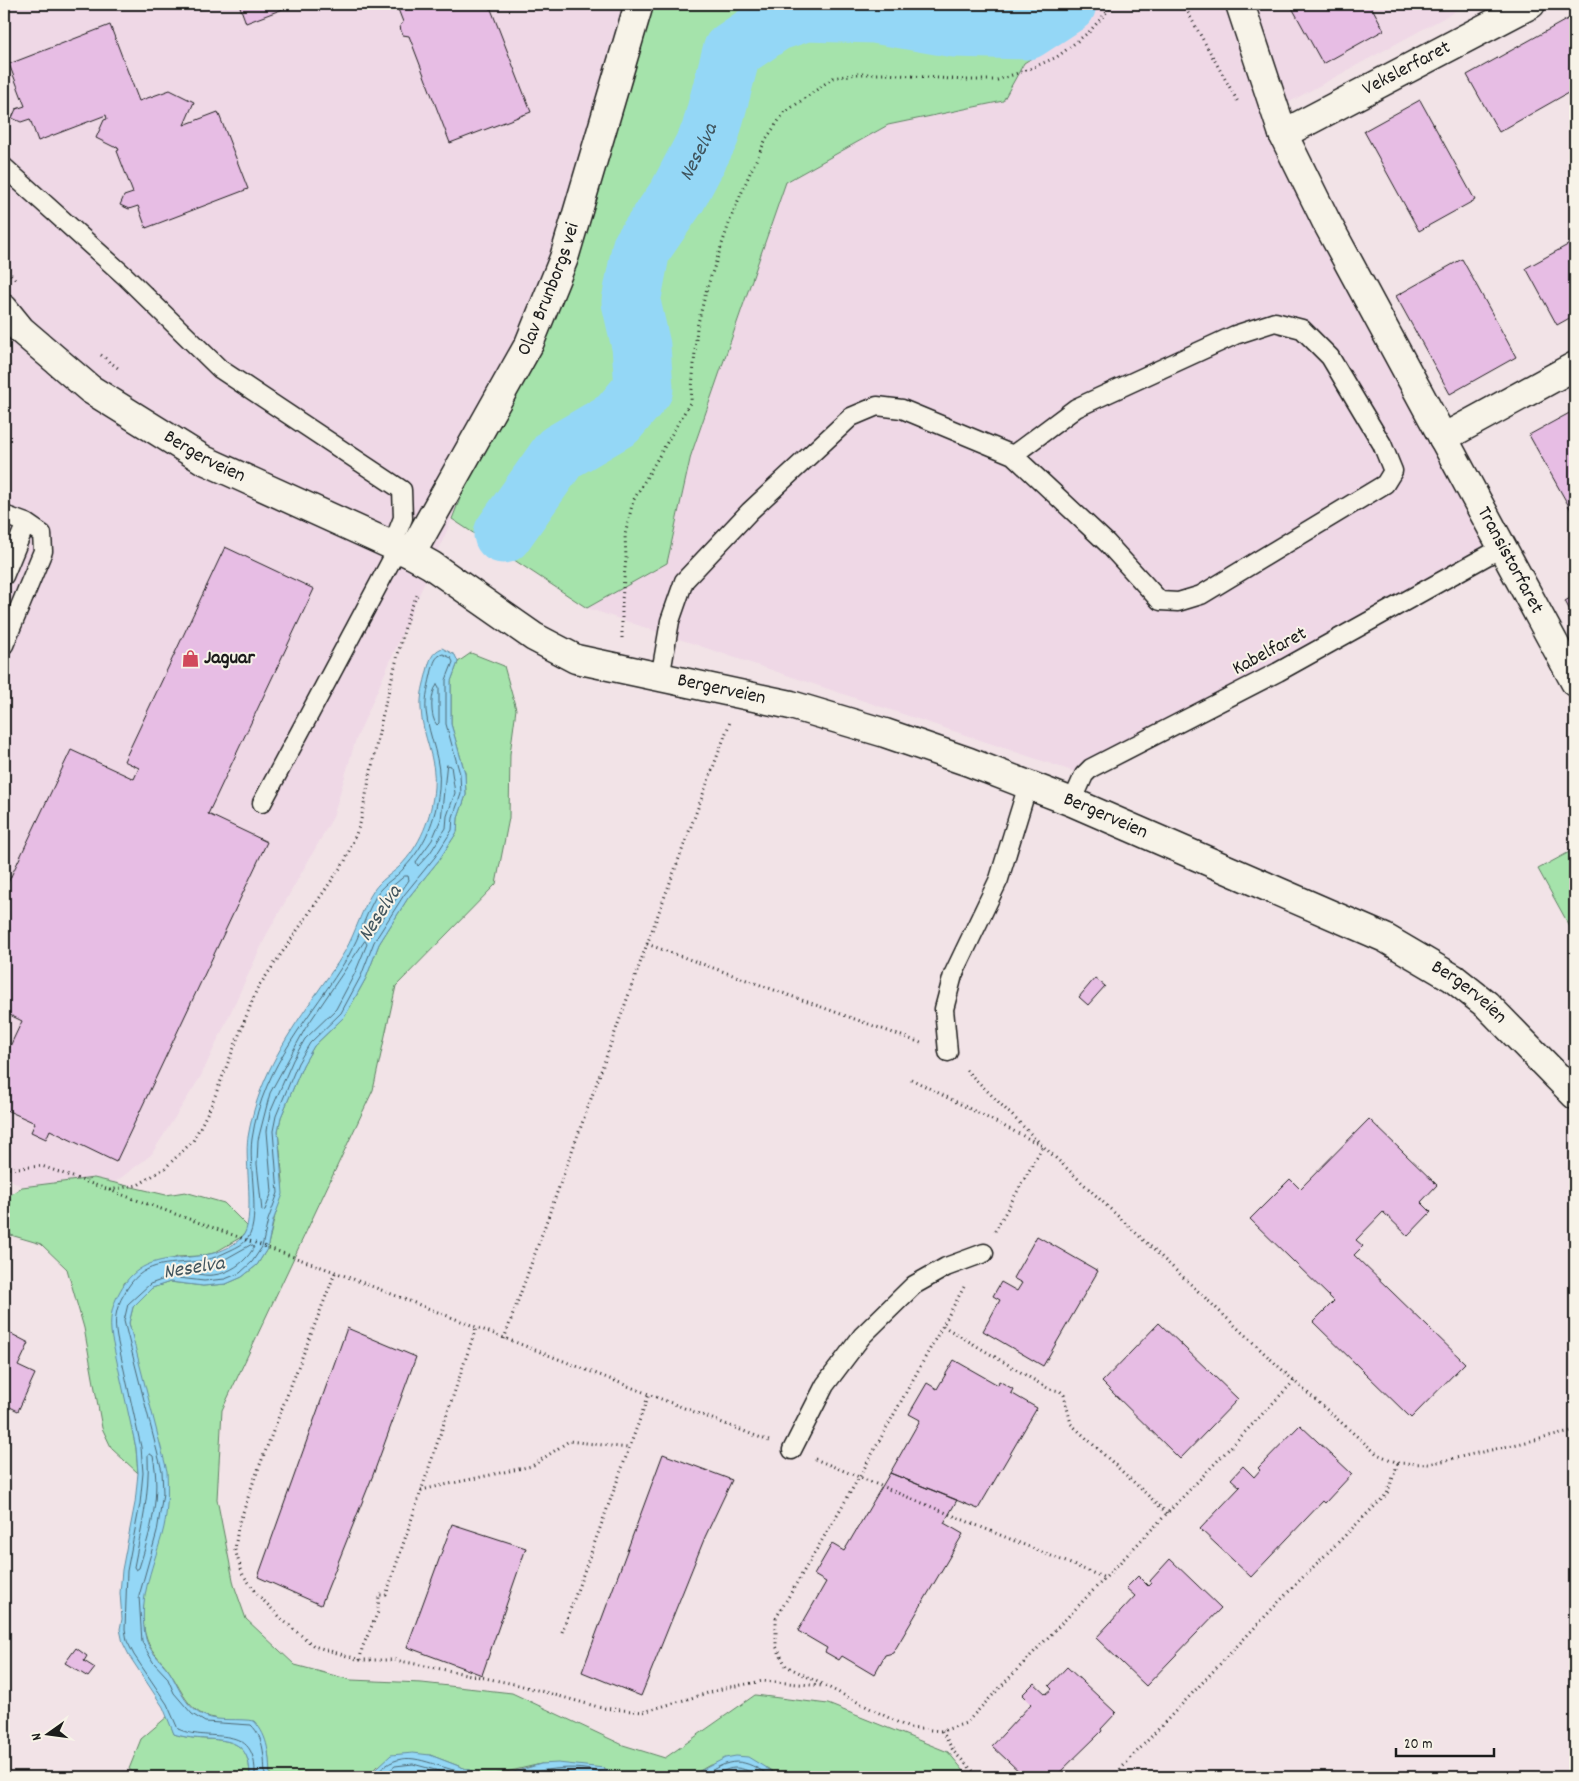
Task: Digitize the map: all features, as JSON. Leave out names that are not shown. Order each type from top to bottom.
[{"type":"street","name":"Olav Brunborgs vei","points":[[410,560],[529,344],[564,258],[640,4]]},
{"type":"street","name":"Transistorfaret","points":[[1240,4],[1284,134],[1326,221],[1575,682]]},
{"type":"street","name":"Vekslerfaret","points":[[1284,134],[1531,4]]},
{"type":"street","name":"Bergerveien","points":[[4,310],[21,330],[90,389],[204,460],[410,560],[534,637],[576,659],[791,705],[885,733],[1072,802],[1385,938],[1453,978],[1487,1005],[1575,1095]]},
{"type":"street","points":[[1442,438],[1575,366]]},
{"type":"lane","points":[[4,167],[126,277],[220,369],[402,490],[403,518],[410,560],[262,803]]},
{"type":"lane","points":[[660,678],[670,621],[684,581],[750,511],[851,417],[877,406],[902,409],[1013,455],[1107,543],[1160,601],[1178,602],[1201,595],[1385,484],[1393,471],[1382,444],[1330,357],[1302,329],[1275,322],[1234,335],[1076,408],[1013,455]]},
{"type":"lane","points":[[4,514],[26,523],[42,534],[44,551],[4,645]]},
{"type":"lane","points":[[4,576],[26,523]]},
{"type":"lane","name":"Kabelfaret","points":[[1072,802],[1084,775],[1091,768],[1278,672],[1501,548]]},
{"type":"lane","points":[[948,1052],[944,1009],[953,975],[999,879],[1028,785]]},
{"type":"lane","points":[[792,1450],[825,1385],[862,1336],[914,1285],[946,1267],[984,1253]]},
{"type":"path","points":[[614,639],[622,641],[622,600],[626,567],[626,535],[633,501],[692,401],[697,326],[707,288],[732,215],[750,173],[766,139],[784,113],[834,78],[857,74],[997,80],[1058,57],[1089,32],[1114,4]]},
{"type":"path","points":[[4,268],[18,281]]},
{"type":"path","points":[[96,351],[126,373]]},
{"type":"path","points":[[108,1190],[138,1185],[166,1168],[193,1141],[211,1106],[258,989],[345,861],[360,824],[383,712],[408,616],[410,560]]},
{"type":"path","points":[[504,1339],[740,694]]},
{"type":"path","points":[[647,944],[948,1052],[1043,1146],[1294,1381],[1377,1454],[1398,1463],[1429,1464],[1575,1431]]},
{"type":"path","points":[[911,1079],[1043,1146]]},
{"type":"path","points":[[1043,1146],[860,1476],[776,1618],[776,1646],[786,1666],[909,1728],[942,1731],[966,1723],[1294,1381]]},
{"type":"path","points":[[4,1169],[42,1166],[335,1272],[860,1476],[1105,1578]]},
{"type":"path","points":[[335,1272],[254,1480],[238,1528],[235,1550],[243,1575],[260,1597],[285,1622],[314,1646],[360,1660],[395,1660],[451,1671],[519,1685],[602,1708],[643,1712],[725,1688],[763,1681],[826,1686]]},
{"type":"path","points":[[943,1326],[1050,1389],[1060,1391],[1064,1395],[1071,1424],[1168,1514]]},
{"type":"path","points":[[360,1660],[365,1640],[378,1612],[379,1595],[386,1595],[476,1328]]},
{"type":"path","points":[[562,1632],[648,1394]]},
{"type":"path","points":[[422,1490],[532,1466],[569,1441],[628,1448]]},
{"type":"path","points":[[1113,1777],[1293,1587],[1387,1494],[1398,1463]]},
{"type":"path","points":[[942,1731],[954,1752],[978,1777]]},
{"type":"shaded area","points":[[4,4],[652,4],[452,519],[355,742],[333,817],[267,934],[201,1076],[151,1155],[114,1183],[94,1178],[22,1187],[4,1175]]},
{"type":"shaded area","points":[[1094,4],[1469,4],[1284,105],[1510,540],[1090,777],[587,608],[667,563],[691,455],[786,182],[888,125],[1003,101],[1024,63],[1082,26]]},
{"type":"green space","points":[[652,4],[1094,4],[1082,26],[1024,63],[1003,101],[888,125],[786,182],[691,455],[667,563],[587,608],[452,519]]},
{"type":"green space","points":[[471,653],[504,666],[516,709],[510,754],[509,818],[496,884],[396,986],[373,1090],[222,1410],[217,1499],[234,1585],[246,1619],[295,1665],[351,1680],[422,1683],[512,1693],[623,1745],[665,1758],[755,1695],[828,1704],[948,1752],[969,1777],[781,1777],[767,1768],[710,1765],[689,1777],[617,1777],[604,1768],[541,1764],[493,1775],[482,1775],[430,1755],[377,1766],[367,1777],[270,1777],[268,1751],[215,1718],[199,1713],[193,1708],[149,1645],[143,1617],[143,1602],[147,1579],[133,1338],[129,1323],[133,1307],[152,1288],[170,1282],[203,1286],[226,1284],[242,1277],[257,1265],[267,1249],[283,1182],[278,1131],[281,1117],[303,1065],[314,1046],[345,1016],[366,978],[379,944],[408,898],[439,860],[457,832],[458,818],[466,795],[465,773],[451,724],[451,681],[458,662]]},
{"type":"green space","points":[[1575,849],[1575,936],[1538,869]]},
{"type":"green space","points":[[94,1178],[166,1195],[185,1192],[224,1203],[248,1227],[243,1236],[214,1253],[177,1257],[124,1283],[127,1403],[136,1448],[138,1473],[112,1449],[102,1428],[84,1328],[67,1269],[41,1244],[4,1233],[4,1199],[22,1187]]},
{"type":"green space","points":[[168,1716],[174,1734],[235,1744],[243,1750],[248,1761],[250,1777],[139,1777],[129,1769],[141,1739]]},
{"type":"water","points":[[442,648],[455,655],[458,662],[451,681],[451,724],[465,773],[466,795],[458,818],[457,832],[439,860],[408,898],[379,944],[366,978],[345,1016],[314,1046],[303,1065],[281,1117],[278,1131],[283,1194],[273,1221],[267,1249],[257,1265],[242,1277],[226,1284],[203,1286],[170,1282],[152,1288],[133,1307],[129,1323],[167,1471],[165,1519],[144,1599],[143,1612],[146,1639],[151,1649],[169,1671],[189,1705],[199,1713],[211,1718],[254,1721],[259,1727],[267,1747],[270,1777],[250,1777],[248,1761],[243,1750],[235,1744],[174,1734],[163,1707],[123,1643],[120,1629],[122,1619],[120,1593],[122,1570],[135,1503],[138,1473],[136,1448],[112,1339],[112,1314],[120,1291],[132,1275],[146,1265],[162,1260],[212,1254],[228,1248],[242,1237],[246,1230],[249,1205],[248,1137],[252,1117],[265,1081],[282,1046],[345,951],[374,890],[399,867],[413,850],[428,820],[433,798],[434,777],[422,719],[421,699],[430,660],[435,652]]},
{"type":"water","points":[[413,1753],[430,1755],[482,1775],[507,1774],[541,1764],[558,1763],[604,1768],[617,1777],[367,1777],[391,1755]]},
{"type":"water","points":[[736,1756],[748,1757],[781,1777],[689,1777],[725,1758]]},
{"type":"building","points":[[239,4],[296,4],[246,23]]},
{"type":"building","points":[[396,4],[489,4],[531,112],[450,143],[409,36],[403,35],[401,31],[400,26],[403,22]]},
{"type":"building","points":[[1290,4],[1370,4],[1384,30],[1323,64]]},
{"type":"building","points":[[1575,15],[1575,89],[1499,132],[1467,75]]},
{"type":"building","points":[[110,25],[139,101],[170,90],[194,102],[184,125],[218,112],[248,189],[146,228],[138,206],[129,209],[120,205],[124,196],[133,193],[117,151],[119,150],[117,146],[114,147],[96,138],[104,120],[107,119],[106,115],[38,141],[30,119],[21,122],[12,118],[16,109],[25,106],[9,64]]},
{"type":"building","points":[[1420,100],[1475,200],[1419,231],[1364,131]]},
{"type":"building","points":[[1575,241],[1575,315],[1557,325],[1526,268]]},
{"type":"building","points":[[1462,259],[1516,357],[1450,394],[1396,296]]},
{"type":"building","points":[[1575,410],[1575,517],[1529,435]]},
{"type":"building","points":[[225,547],[314,589],[208,814],[267,842],[116,1162],[50,1130],[46,1139],[31,1132],[35,1123],[4,1109],[4,1059],[22,1021],[4,1012],[4,891],[71,750],[134,779],[139,768],[124,761]]},
{"type":"building","points":[[1575,595],[1575,620],[1565,601]]},
{"type":"building","points":[[1095,978],[1105,986],[1088,1005],[1079,997]]},
{"type":"building","points":[[1369,1119],[1437,1185],[1421,1202],[1431,1212],[1408,1236],[1383,1212],[1356,1240],[1363,1246],[1354,1255],[1465,1363],[1411,1418],[1313,1322],[1334,1301],[1250,1219],[1290,1179],[1300,1189]]},
{"type":"building","points":[[1037,1236],[1098,1271],[1043,1366],[983,1331],[1000,1300],[993,1296],[1001,1282],[1017,1291],[1022,1283],[1013,1278]]},
{"type":"building","points":[[1159,1323],[1238,1399],[1180,1459],[1102,1382]]},
{"type":"building","points":[[347,1328],[416,1357],[373,1475],[321,1605],[258,1577]]},
{"type":"building","points":[[4,1330],[29,1343],[18,1366],[35,1374],[18,1411],[4,1404]]},
{"type":"building","points":[[954,1360],[998,1385],[999,1381],[1013,1389],[1011,1393],[1037,1408],[978,1509],[890,1473],[920,1420],[909,1414],[927,1383],[937,1389]]},
{"type":"building","points":[[1300,1425],[1352,1474],[1325,1503],[1323,1501],[1251,1577],[1200,1529],[1240,1487],[1231,1479],[1243,1466],[1254,1477],[1260,1470],[1258,1468]]},
{"type":"building","points":[[663,1454],[732,1480],[705,1537],[641,1696],[582,1672]]},
{"type":"building","points":[[890,1473],[957,1500],[944,1523],[963,1534],[893,1653],[885,1655],[874,1675],[842,1656],[839,1660],[825,1652],[827,1648],[798,1631],[826,1582],[814,1575],[832,1544],[844,1551]]},
{"type":"building","points":[[452,1524],[526,1548],[482,1675],[407,1647]]},
{"type":"building","points":[[1170,1559],[1221,1608],[1146,1686],[1096,1638],[1135,1596],[1126,1588],[1138,1576],[1148,1586],[1151,1583],[1150,1581]]},
{"type":"building","points":[[76,1648],[87,1656],[84,1661],[95,1668],[88,1677],[65,1663]]},
{"type":"building","points":[[1067,1667],[1116,1713],[1101,1729],[1102,1731],[1055,1777],[1025,1777],[992,1746],[1031,1704],[1022,1695],[1034,1683],[1046,1694],[1052,1689],[1049,1686]]},
{"type":"waterway","name":"Neselva","points":[[503,534],[560,453],[618,419],[644,388],[641,346],[631,302],[641,249],[678,195],[710,134],[732,51],[775,22],[805,12],[874,14],[954,28],[1027,30],[1067,4]]},
{"type":"place","name":"Jaguar","points":[[190,659]]}]
